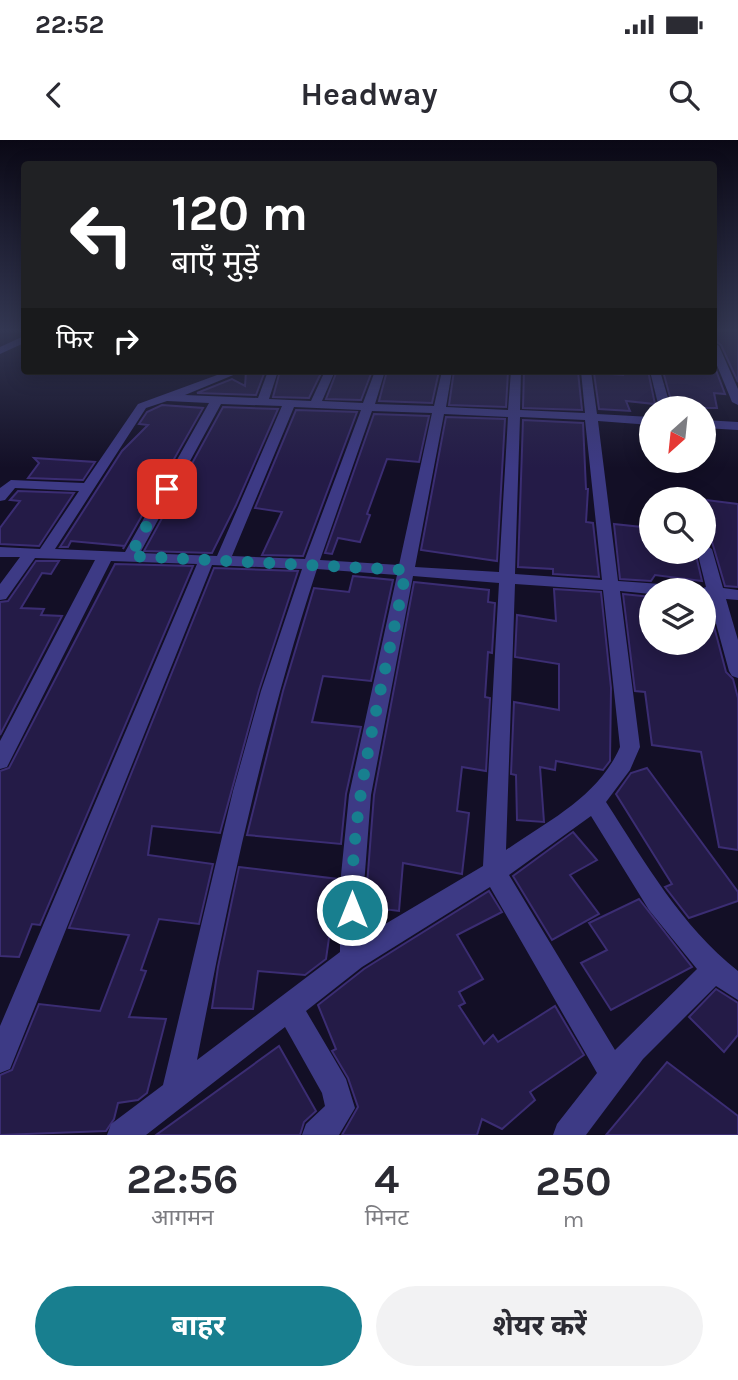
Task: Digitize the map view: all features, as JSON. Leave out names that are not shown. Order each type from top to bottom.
[{"type":"street","points":[[167,398],[226,375]]},
{"type":"street","points":[[262,402],[271,375]]},
{"type":"street","points":[[315,404],[328,375]]},
{"type":"street","points":[[176,1094],[228,848],[269,693],[309,564],[379,375]]},
{"type":"street","points":[[353,958],[353,860],[360,795],[446,375]]},
{"type":"street","points":[[516,375],[494,872],[613,1074]]},
{"type":"street","points":[[122,1135],[353,958],[494,872],[594,802],[624,764],[629,747],[586,375]]},
{"type":"street","points":[[656,375],[662,396]]},
{"type":"street","points":[[727,375],[738,402]]},
{"type":"street","points":[[0,595],[38,553],[89,487],[142,406],[153,400],[167,398],[315,404],[639,420]]},
{"type":"street","points":[[130,556],[217,400]]},
{"type":"street","points":[[0,1059],[215,559],[289,404]]},
{"type":"street","points":[[716,425],[738,426]]},
{"type":"street","points":[[0,497],[5,484],[89,487]]},
{"type":"street","points":[[0,552],[309,564],[639,587]]},
{"type":"street","points":[[0,761],[106,555]]},
{"type":"street","points":[[716,593],[738,595]]},
{"type":"street","points":[[716,607],[738,671]]},
{"type":"street","points":[[594,802],[670,917],[714,970],[738,987]]},
{"type":"street","points":[[568,1135],[633,1049],[714,970]]},
{"type":"street","points":[[289,1007],[336,1089],[340,1108],[333,1121],[317,1135]]},
{"type":"building","points":[[246,375],[263,375],[256,395],[197,393],[232,379],[245,386]]},
{"type":"building","points":[[279,375],[320,375],[309,398],[273,397]]},
{"type":"building","points":[[335,375],[370,375],[361,400],[326,399]]},
{"type":"building","points":[[386,375],[438,375],[432,403],[379,401]]},
{"type":"building","points":[[453,375],[508,375],[506,407],[449,405]]},
{"type":"building","points":[[524,375],[578,375],[582,410],[523,408]]},
{"type":"building","points":[[594,375],[649,375],[653,396],[639,396],[639,402],[626,401],[630,411],[599,409]]},
{"type":"building","points":[[664,375],[718,375],[725,394],[714,393],[715,396],[670,396]]},
{"type":"building","points":[[162,405],[203,408],[123,549],[124,546],[71,541],[68,547],[60,547],[122,451],[148,425],[139,424],[147,412]]},
{"type":"building","points":[[223,407],[278,409],[212,553],[144,551]]},
{"type":"building","points":[[296,410],[357,412],[303,556],[262,555],[282,512],[255,508]]},
{"type":"building","points":[[374,414],[429,416],[419,462],[387,459],[360,542],[338,538],[332,554],[325,553]]},
{"type":"building","points":[[446,417],[505,419],[497,561],[421,550]]},
{"type":"building","points":[[523,420],[583,423],[588,489],[586,522],[593,523],[599,577],[553,574],[553,569],[518,567]]},
{"type":"building","points":[[34,458],[95,462],[83,480],[28,478],[39,463]]},
{"type":"building","points":[[18,491],[74,493],[39,546],[0,544],[0,528],[20,501],[10,500]]},
{"type":"building","points":[[716,501],[738,504],[738,587],[725,586],[716,555]]},
{"type":"building","points":[[614,524],[639,527],[639,564],[698,564],[701,578],[655,575],[653,578],[639,578],[639,580],[620,579]]},
{"type":"building","points":[[36,561],[59,561],[51,574],[42,573],[21,608],[44,609],[41,615],[62,616],[0,735],[0,602],[8,601]]},
{"type":"building","points":[[115,564],[193,566],[40,925],[32,924],[19,957],[0,956],[0,771],[9,768]]},
{"type":"building","points":[[214,568],[298,571],[259,690],[220,833],[152,826],[148,855],[213,864],[199,924],[159,919],[141,970],[146,971],[129,1017],[166,1019],[147,1093],[138,1100],[118,1103],[114,1119],[106,1131],[0,1135],[0,1075],[12,1070],[39,1004],[100,1011],[129,935],[69,928]]},
{"type":"building","points":[[353,576],[393,580],[371,681],[323,676],[312,722],[361,727],[346,794],[341,844],[247,835],[283,691],[314,588],[349,592]]},
{"type":"building","points":[[414,582],[489,590],[488,602],[495,603],[492,653],[488,652],[485,697],[490,698],[486,771],[462,767],[457,811],[469,813],[462,874],[403,863],[399,911],[367,907],[367,885],[374,795]]},
{"type":"building","points":[[554,589],[601,592],[611,688],[610,761],[603,770],[556,761],[555,770],[540,767],[544,822],[517,820],[516,775],[511,774],[514,702],[559,710],[559,664],[515,657],[517,615],[556,621]]},
{"type":"building","points":[[623,594],[639,596],[639,655],[716,655],[716,634],[726,672],[733,679],[738,698],[738,850],[719,847],[701,752],[652,745],[645,692],[635,691]]},
{"type":"building","points":[[647,768],[738,892],[738,901],[689,918],[665,887],[672,884],[616,794],[631,773]]},
{"type":"building","points":[[573,832],[597,860],[570,875],[599,914],[552,940],[513,876]]},
{"type":"building","points":[[239,867],[338,879],[337,904],[334,903],[326,959],[305,975],[258,971],[253,1009],[212,1008],[218,967]]},
{"type":"building","points":[[489,891],[502,912],[457,935],[483,979],[459,992],[465,1003],[459,1006],[484,1044],[493,1035],[498,1042],[555,1006],[584,1055],[530,1092],[535,1100],[502,1129],[482,1119],[477,1135],[342,1135],[358,1107],[348,1078],[332,1051],[336,1049],[318,1005],[364,969]]},
{"type":"building","points":[[639,899],[692,967],[611,1010],[581,963],[607,950],[589,923]]},
{"type":"building","points":[[716,989],[738,1003],[738,1035],[724,1052],[689,1017]]},
{"type":"building","points":[[279,1046],[316,1111],[304,1122],[300,1135],[156,1135]]},
{"type":"building","points":[[667,1062],[738,1116],[738,1135],[606,1135]]},
{"type":"route","points":[[167,489],[130,556],[406,570],[360,795],[353,860],[352,910]]}]
